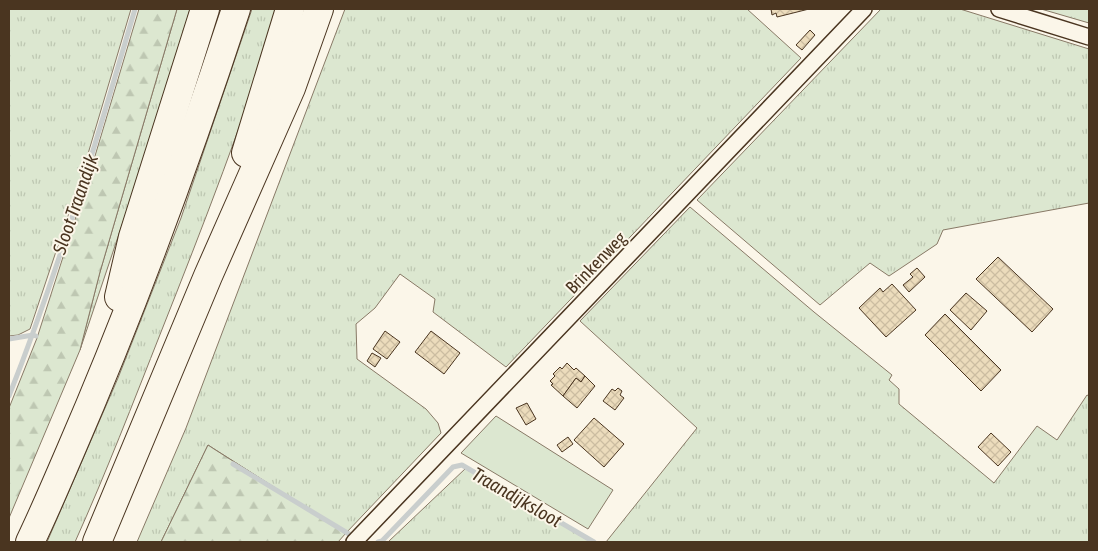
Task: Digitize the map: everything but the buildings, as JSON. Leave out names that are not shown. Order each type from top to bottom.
[{"type":"highway","points":[[100,381],[133,237],[205,9]]},
{"type":"highway","points":[[30,542],[100,381],[147,264],[204,107],[236,9]]},
{"type":"highway","points":[[208,276],[290,9]]},
{"type":"highway","points":[[97,542],[208,276],[290,88],[319,9]]},
{"type":"street","name":"Brinkenweg","points":[[354,542],[864,9]]},
{"type":"street","points":[[999,9],[1089,36]]},
{"type":"green space","points":[[9,9],[131,9],[82,174],[30,329],[18,335],[9,336]]},
{"type":"green space","points":[[139,9],[177,9],[100,272],[80,350],[9,518],[9,408],[37,338],[89,176]]},
{"type":"green space","points":[[177,9],[190,9],[169,85],[80,350],[100,272]]},
{"type":"green space","points":[[252,9],[279,9],[238,131],[192,252],[119,438],[75,542],[47,542],[118,378],[181,218]]},
{"type":"green space","points":[[345,9],[747,9],[801,58],[506,367],[433,312],[435,299],[400,274],[375,308],[356,324],[357,359],[426,409],[438,423],[441,433],[346,533],[208,445],[161,542],[137,542],[186,428]]},
{"type":"green space","points":[[881,9],[960,9],[1089,49],[1089,203],[943,230],[937,244],[889,276],[870,263],[820,305],[697,200]]},
{"type":"green space","points":[[1041,9],[1089,9],[1089,23]]},
{"type":"green space","points":[[690,207],[892,375],[889,380],[899,389],[899,404],[994,483],[1037,426],[1057,440],[1087,395],[1089,396],[1089,542],[606,542],[697,428],[580,321]]},
{"type":"green space","points":[[496,416],[613,490],[588,529],[461,453]]},
{"type":"green space","points":[[208,445],[346,533],[338,542],[161,542]]},
{"type":"green space","points":[[466,468],[591,542],[388,542]]},
{"type":"waterway","name":"Sloot Traandijk","points":[[9,396],[61,252],[135,9]]},
{"type":"waterway","name":"Traandijksloot","points":[[9,339],[36,336]]},
{"type":"waterway","name":"Traandijksloot","points":[[233,464],[349,534]]},
{"type":"waterway","name":"Traandijksloot","points":[[378,542],[382,541],[453,467],[462,465],[594,542]]}]
